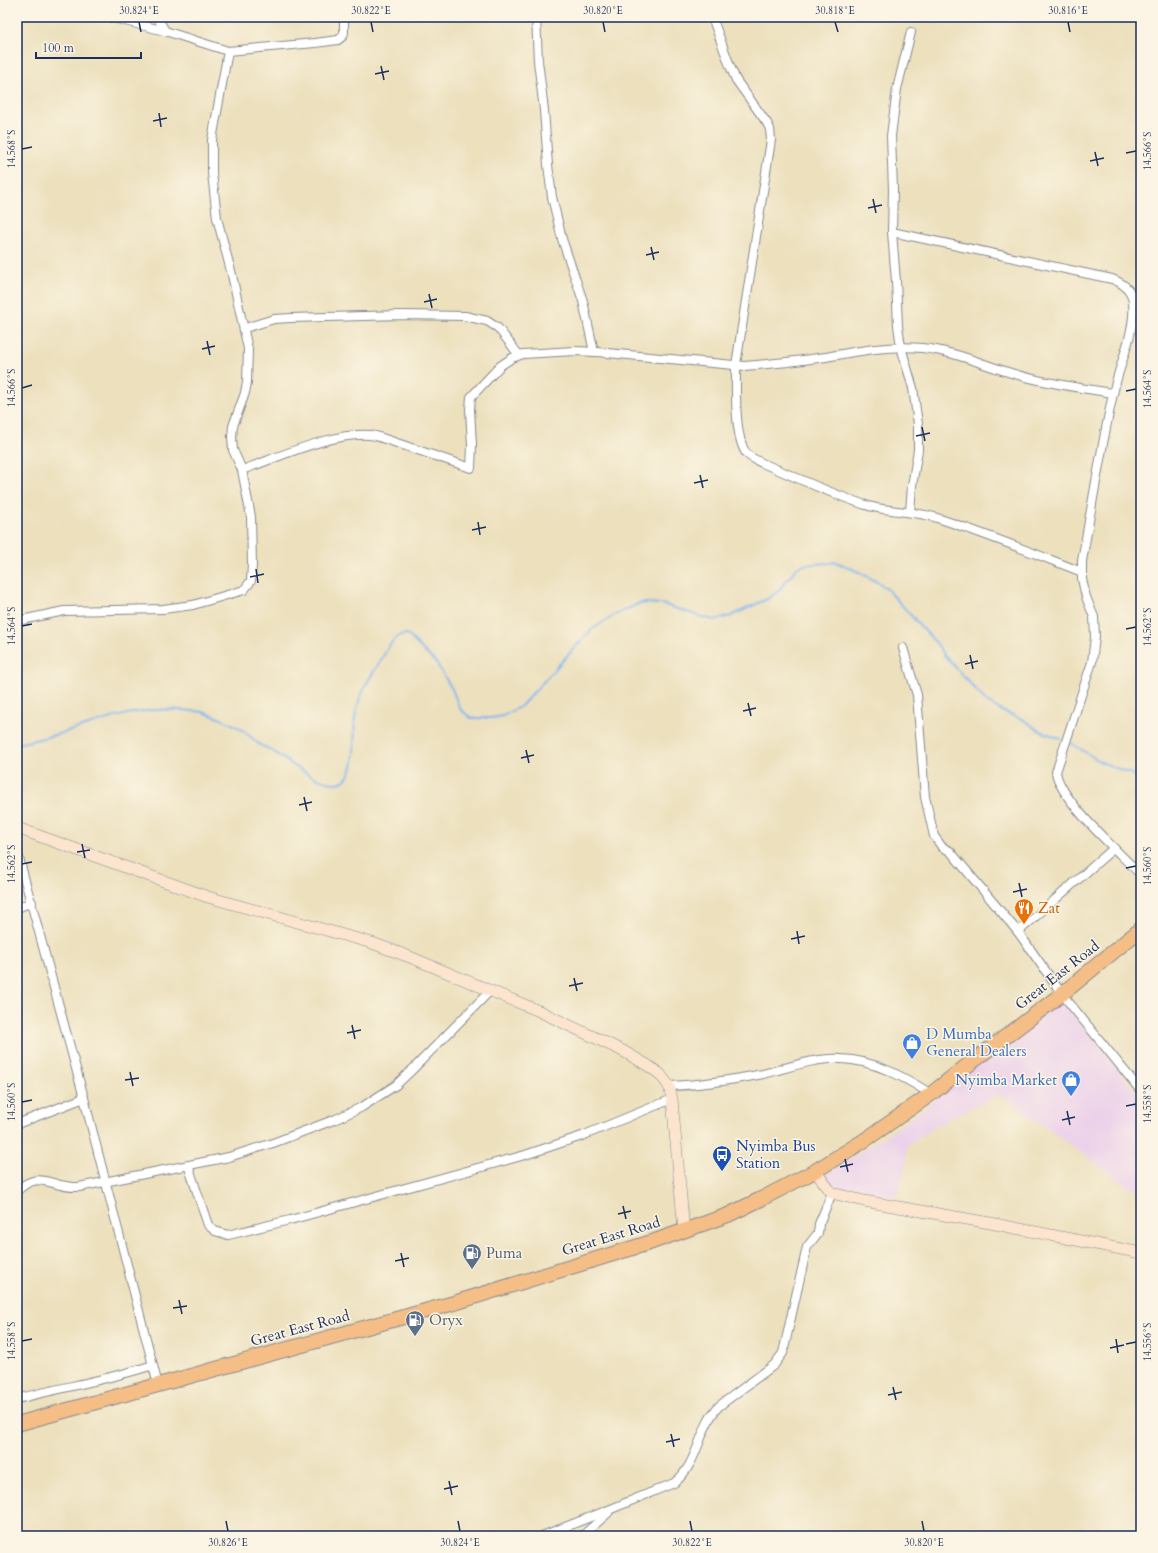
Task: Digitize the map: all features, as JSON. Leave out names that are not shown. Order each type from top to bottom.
[{"type":"highway","name":"Great East Road","points":[[17,1424],[454,1303],[652,1242],[735,1212],[815,1171],[862,1142],[932,1094],[1062,994],[1141,929]]},
{"type":"street","points":[[108,17],[164,31],[228,51],[338,40],[341,39],[344,33],[344,17]]},
{"type":"street","points":[[157,17],[164,31]]},
{"type":"street","points":[[536,17],[538,61],[544,110],[548,172],[552,197],[562,239],[583,301],[594,352]]},
{"type":"street","points":[[712,17],[736,80],[767,123],[770,129],[771,140],[736,365],[738,428],[743,447],[750,456],[762,463],[863,504],[878,508],[926,515],[966,528],[1082,572]]},
{"type":"street","points":[[910,32],[897,90],[892,122],[892,232],[898,326],[901,347],[913,388],[918,424],[918,450],[912,486],[910,512]]},
{"type":"street","points":[[17,621],[64,611],[162,609],[193,605],[244,590],[251,581],[251,517],[242,470],[236,457],[232,437],[233,426],[245,393],[247,382],[248,349],[245,328],[217,218],[212,173],[212,140],[228,51]]},
{"type":"street","points":[[892,232],[1112,279],[1128,289],[1133,298],[1131,331],[1113,393],[1085,545],[1082,580],[1086,597],[1094,617],[1092,662],[1056,772],[1061,786],[1078,810],[1141,875]]},
{"type":"street","points":[[245,328],[274,319],[291,318],[401,315],[465,316],[487,321],[498,328],[518,355]]},
{"type":"street","points":[[242,470],[307,446],[338,437],[364,433],[471,468],[471,397],[500,366],[518,355],[548,352],[594,352],[736,365],[766,365],[874,349],[901,347],[944,351],[1025,377],[1051,383],[1113,393]]},
{"type":"street","points":[[903,648],[917,694],[925,797],[934,836],[942,847],[950,852],[1018,932],[1062,994],[1141,1091]]},
{"type":"street","points":[[17,828],[208,897],[372,943],[410,956],[491,990],[623,1051],[647,1065],[660,1074],[669,1086],[672,1099],[684,1231]]},
{"type":"street","points":[[1018,932],[1114,848]]},
{"type":"street","points":[[17,851],[84,1098],[158,1385]]},
{"type":"street","points":[[17,908],[32,902]]},
{"type":"street","points":[[17,1191],[27,1182],[36,1180],[46,1181],[68,1188],[79,1187],[229,1157],[273,1143],[336,1119],[362,1107],[396,1085],[491,990]]},
{"type":"street","points":[[669,1086],[740,1078],[825,1059],[840,1058],[856,1060],[878,1066],[911,1081],[932,1094]]},
{"type":"street","points":[[17,1124],[84,1098]]},
{"type":"street","points":[[188,1165],[208,1225],[215,1231],[222,1234],[235,1234],[525,1155],[582,1136],[672,1099]]},
{"type":"street","points":[[815,1171],[832,1193],[864,1201],[990,1223],[1141,1253]]},
{"type":"street","points":[[542,1536],[674,1483],[680,1478],[692,1460],[712,1413],[719,1406],[774,1365],[783,1353],[807,1247],[818,1233],[819,1224],[832,1193]]},
{"type":"street","points":[[17,1399],[110,1378],[153,1365]]},
{"type":"street","points":[[582,1536],[611,1509]]},
{"type":"shaded area","name":"Nyimba Market","points":[[1061,998],[1141,1099],[1141,1189],[1130,1188],[1000,1094],[948,1119],[907,1145],[906,1164],[896,1197],[866,1198],[834,1192],[824,1176],[904,1124]]},
{"type":"waterway","points":[[17,744],[48,737],[119,716],[149,710],[165,709],[203,712],[235,725],[260,745],[271,750],[306,773],[325,782],[341,782],[347,778],[353,763],[355,718],[362,692],[391,643],[402,635],[407,634],[437,664],[452,689],[460,709],[471,718],[491,718],[503,716],[521,706],[591,630],[615,615],[638,604],[662,604],[714,620],[731,616],[769,598],[778,591],[797,568],[802,565],[836,562],[859,572],[887,589],[987,702],[1002,711],[1024,720],[1038,730],[1061,739]]},
{"type":"waterway","points":[[1071,743],[1101,762],[1141,778]]},
{"type":"place","name":"Zat","points":[[1024,925]]},
{"type":"place","name":"D Mumba General Dealers","points":[[912,1060]]},
{"type":"place","name":"Nyimba Market","points":[[1071,1097]]},
{"type":"place","name":"Nyimba Bus Station","points":[[722,1172]]},
{"type":"place","name":"Puma","points":[[472,1270]]},
{"type":"place","name":"Oryx","points":[[415,1337]]}]
